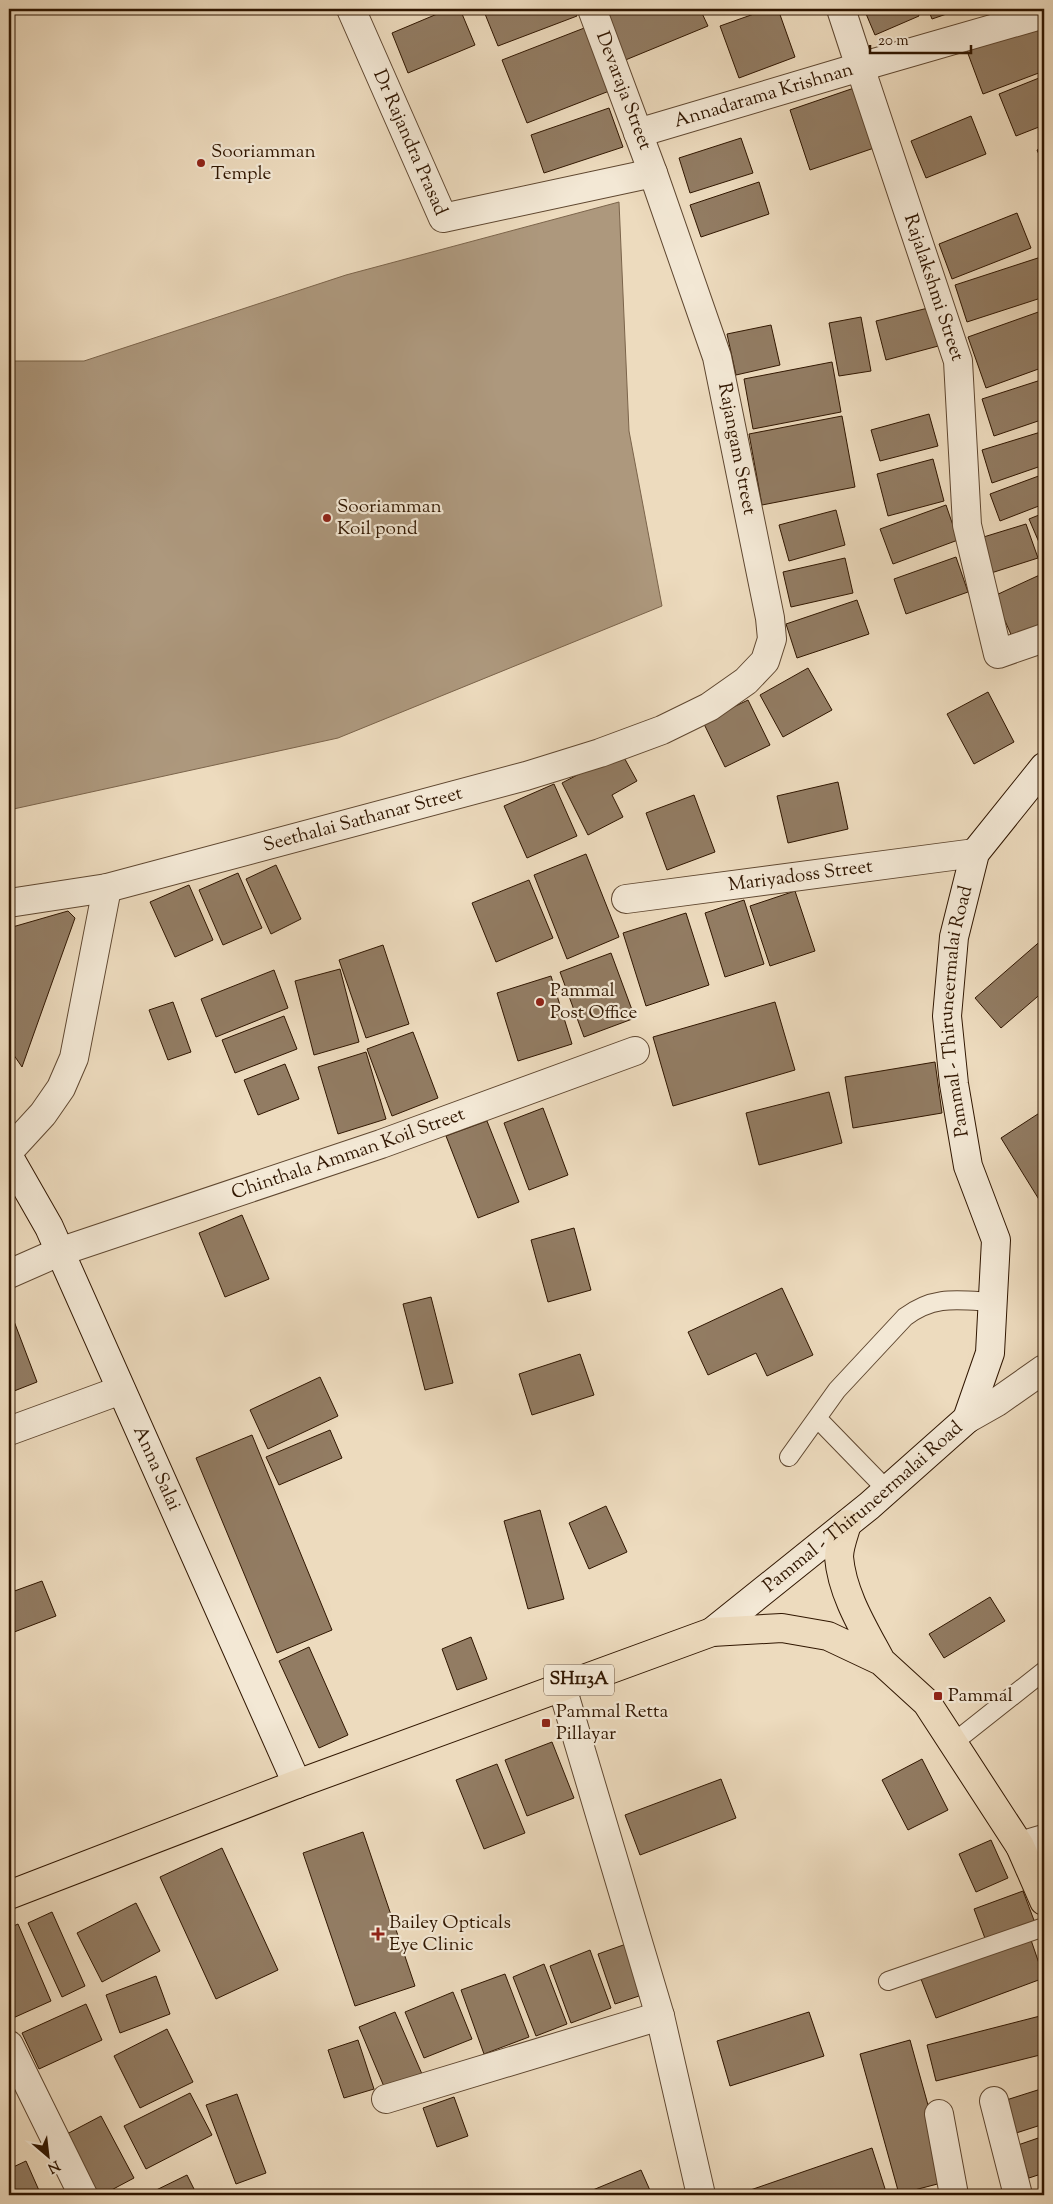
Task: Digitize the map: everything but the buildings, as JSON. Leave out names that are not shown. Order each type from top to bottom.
[{"type":"main road","points":[[847,1524],[839,1556],[845,1585],[859,1620],[880,1661]]},
{"type":"main road","name":"SH113A","points":[[9,1895],[297,1784],[712,1632],[782,1628],[828,1636],[880,1661],[927,1703],[953,1743],[1032,1842],[1044,1901]]},
{"type":"street","name":"Dr Rajandra Prasad","points":[[351,9],[443,218],[653,173]]},
{"type":"street","name":"Devaraja Street","points":[[592,9],[653,173]]},
{"type":"street","name":"Annadarama Krishnan","points":[[638,133],[860,67],[841,9]]},
{"type":"street","points":[[860,67],[1044,14]]},
{"type":"street","name":"Rajalakshmi Street","points":[[860,67],[958,361],[967,525],[998,654],[1044,638]]},
{"type":"street","name":"Rajangam Street","points":[[653,173],[718,357],[770,618],[772,639],[765,661],[746,682],[709,707]]},
{"type":"street","name":"Seethalai Sathanar Street","points":[[9,903],[107,888],[526,776],[662,730],[709,707]]},
{"type":"street","name":"Pammal - Thiruneermalai Road","points":[[712,1632],[847,1524],[967,1419],[990,1353],[996,1240],[968,1166],[954,1084],[947,1016],[954,937],[975,853],[1044,767]]},
{"type":"street","name":"Mariyadoss Street","points":[[626,899],[975,853]]},
{"type":"street","points":[[9,1151],[43,1114],[61,1088],[74,1058],[107,888]]},
{"type":"street","name":"Chinthala Amman Koil Street","points":[[9,1274],[59,1252],[381,1144],[635,1051]]},
{"type":"street","name":"Anna Salai","points":[[9,1157],[49,1227],[297,1784]]},
{"type":"street","points":[[967,1419],[998,1402],[1044,1369]]},
{"type":"street","points":[[9,1431],[122,1390]]},
{"type":"street","points":[[562,1687],[660,2016],[701,2195]]},
{"type":"street","points":[[386,2099],[660,2016]]},
{"type":"street","points":[[9,2045],[83,2195]]},
{"type":"street","points":[[994,2100],[1018,2195]]},
{"type":"street","points":[[939,2114],[954,2195]]},
{"type":"lane","points":[[789,1458],[838,1390],[884,1337],[918,1307],[934,1301],[993,1302]]},
{"type":"lane","points":[[817,1418],[887,1490]]},
{"type":"lane","points":[[953,1743],[1044,1671]]},
{"type":"lane","points":[[888,1981],[1044,1927]]},
{"type":"shaded area","name":"Sooriamman Koil pond","points":[[619,202],[629,431],[662,606],[338,738],[9,810],[9,361],[84,361],[346,275]]},
{"type":"place","name":"Sooriamman Temple","points":[[201,163]]},
{"type":"place","name":"Sooriamman Koil pond","points":[[327,518]]},
{"type":"place","name":"Pammal Post Office","points":[[540,1002]]},
{"type":"place","name":"Pammal","points":[[938,1696]]},
{"type":"place","name":"Pammal Retta Pillayar","points":[[546,1723]]},
{"type":"place","name":"Bailey Opticals Eye Clinic","points":[[378,1934]]}]
